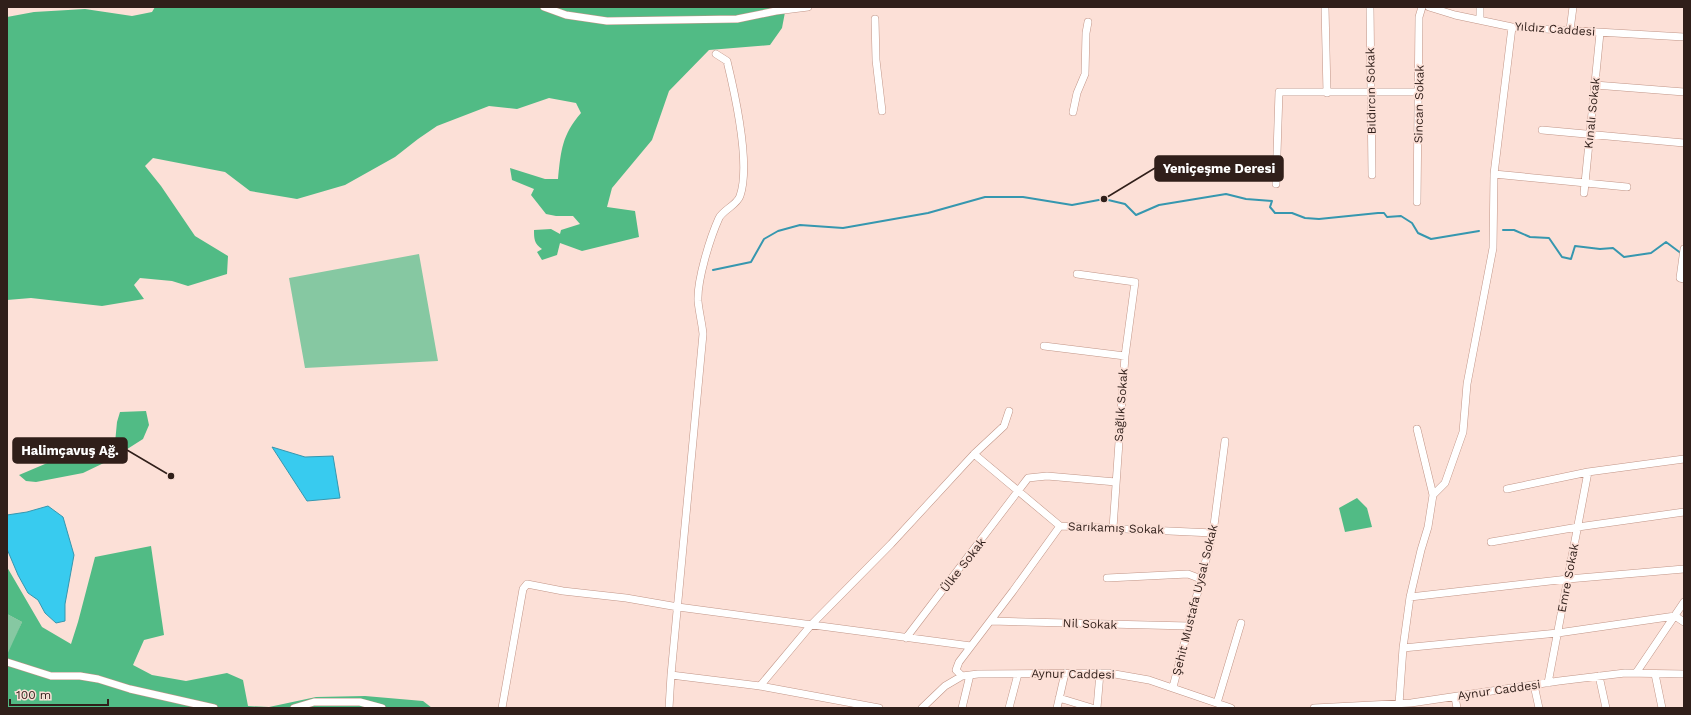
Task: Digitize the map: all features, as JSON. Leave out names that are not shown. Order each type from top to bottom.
[{"type":"street","points":[[544,7],[566,15],[607,21],[737,19],[776,11],[808,7]]},
{"type":"street","points":[[1325,7],[1327,92]]},
{"type":"street","name":"Bıldırcın Sokak","points":[[1370,7],[1372,175]]},
{"type":"street","name":"Sincan Sokak","points":[[1417,202],[1420,17],[1422,7]]},
{"type":"street","name":"Yıldız Caddesi","points":[[1429,7],[1512,27],[1684,37]]},
{"type":"street","points":[[1480,7],[1480,20]]},
{"type":"street","points":[[1570,30],[1573,7]]},
{"type":"street","points":[[875,19],[876,60],[882,111]]},
{"type":"street","points":[[1074,112],[1077,93],[1085,74],[1086,33],[1088,22]]},
{"type":"street","points":[[1433,495],[1445,483],[1463,432],[1467,384],[1493,248],[1494,174],[1512,27]]},
{"type":"street","name":"Kınalı Sokak","points":[[1584,193],[1600,33]]},
{"type":"street","points":[[669,708],[703,334],[698,300],[704,260],[720,216],[740,198],[743,180],[744,151],[732,81],[727,61],[716,54]]},
{"type":"street","points":[[1595,85],[1684,92]]},
{"type":"street","points":[[1276,184],[1279,92],[1419,92]]},
{"type":"street","points":[[1542,130],[1589,133],[1684,143]]},
{"type":"street","points":[[1494,174],[1627,188]]},
{"type":"street","points":[[1682,278],[1684,249]]},
{"type":"street","name":"Sağlık Sokak","points":[[1077,274],[1135,282],[1125,356],[1113,528]]},
{"type":"street","points":[[1044,346],[1125,356]]},
{"type":"street","points":[[760,686],[811,625],[891,544],[974,454],[1004,426],[1009,411]]},
{"type":"street","points":[[1399,704],[1403,648],[1410,597],[1428,527],[1433,495],[1417,429]]},
{"type":"street","name":"Şehit Mustafa Uysal Sokak","points":[[1173,687],[1213,533],[1225,441]]},
{"type":"street","name":"Sarıkamış Sokak","points":[[974,454],[1060,526],[1213,533]]},
{"type":"street","points":[[1507,489],[1588,472],[1684,459]]},
{"type":"street","name":"Emre Sokak","points":[[1548,683],[1588,472]]},
{"type":"street","name":"Ülke Sokak","points":[[906,638],[1028,478],[1047,476],[1116,482]]},
{"type":"street","points":[[1491,542],[1578,527],[1684,512]]},
{"type":"street","points":[[962,708],[966,676],[956,670],[959,662],[991,621],[1060,526]]},
{"type":"street","points":[[1410,597],[1568,579],[1684,569]]},
{"type":"street","points":[[1107,578],[1188,574],[1201,579]]},
{"type":"street","points":[[502,708],[523,589],[527,584],[563,591],[626,598],[678,607],[971,646]]},
{"type":"street","points":[[1636,674],[1684,602]]},
{"type":"street","points":[[1403,648],[1558,633],[1675,616],[1684,622]]},
{"type":"street","name":"Nil Sokak","points":[[991,621],[1189,626]]},
{"type":"street","points":[[1217,703],[1241,623]]},
{"type":"street","points":[[7,662],[51,676],[80,676],[98,679],[130,689],[214,708]]},
{"type":"street","points":[[1057,708],[1065,673]]},
{"type":"street","points":[[1097,708],[1100,673]]},
{"type":"street","name":"Aynur Caddesi","points":[[922,708],[945,686],[966,676],[1109,673],[1149,680],[1231,708]]},
{"type":"street","points":[[1010,708],[1018,674]]},
{"type":"street","points":[[1654,674],[1662,708]]},
{"type":"street","name":"Aynur Caddesi","points":[[1314,708],[1399,704],[1600,676],[1684,674]]},
{"type":"street","points":[[671,675],[760,686],[879,708]]},
{"type":"street","points":[[1600,676],[1606,708]]},
{"type":"street","points":[[1534,685],[1538,708]]},
{"type":"street","points":[[1455,697],[1457,708]]},
{"type":"street","points":[[1059,698],[1092,708]]},
{"type":"street","points":[[294,708],[314,702],[356,702],[382,708]]},
{"type":"green space","points":[[155,7],[786,7],[782,28],[770,45],[709,50],[669,91],[652,140],[612,188],[607,207],[635,211],[639,237],[582,251],[560,243],[557,255],[542,260],[537,252],[542,249],[536,243],[534,238],[534,230],[551,229],[560,234],[561,230],[580,224],[573,216],[556,216],[546,214],[531,195],[534,189],[512,180],[510,168],[545,179],[558,179],[560,160],[566,136],[581,113],[576,103],[549,98],[517,109],[489,106],[437,126],[395,157],[345,185],[297,199],[250,191],[225,172],[153,158],[145,166],[161,186],[195,236],[228,256],[227,274],[188,286],[172,281],[140,278],[134,285],[144,299],[102,306],[31,298],[7,300],[7,17],[34,12],[85,9],[132,16],[152,12]]},
{"type":"green space","points":[[419,254],[438,361],[305,368],[289,278]]},
{"type":"green space","points":[[146,411],[149,425],[143,439],[110,460],[83,473],[36,482],[26,481],[19,475],[85,447],[115,443],[117,422],[120,412]]},
{"type":"green space","points":[[1357,498],[1367,508],[1372,527],[1345,532],[1339,508]]},
{"type":"green space","points":[[151,546],[164,635],[144,640],[133,665],[152,675],[186,681],[227,673],[243,680],[248,706],[269,707],[316,697],[365,696],[423,701],[432,708],[7,708],[7,655],[22,622],[7,614],[7,567],[42,627],[71,644],[95,557]]},
{"type":"green space","points":[[7,614],[22,622],[8,656],[7,655]]},
{"type":"water","points":[[272,447],[305,457],[333,456],[340,498],[307,501]]},
{"type":"water","points":[[48,506],[63,517],[74,555],[65,604],[65,621],[56,623],[45,613],[38,600],[28,593],[18,575],[7,549],[7,515],[27,512]]},
{"type":"waterway","points":[[713,270],[751,262],[764,239],[778,231],[800,225],[843,228],[928,213],[985,197],[1023,197],[1072,205],[1104,199],[1125,204],[1136,215],[1159,205],[1226,194],[1246,199],[1272,201],[1270,207],[1275,213],[1292,213],[1305,218],[1319,219],[1378,213],[1384,213],[1387,217],[1401,216],[1412,223],[1418,233],[1431,239],[1479,231]]},
{"type":"waterway","points":[[1503,230],[1514,230],[1530,237],[1549,238],[1562,257],[1571,259],[1575,246],[1600,249],[1613,248],[1624,257],[1651,253],[1666,242],[1682,254]]},
{"type":"place","name":"Yeniçeşme Deresi","points":[[1104,199]]},
{"type":"place","name":"Halimçavuş Ağ.","points":[[171,476]]}]
